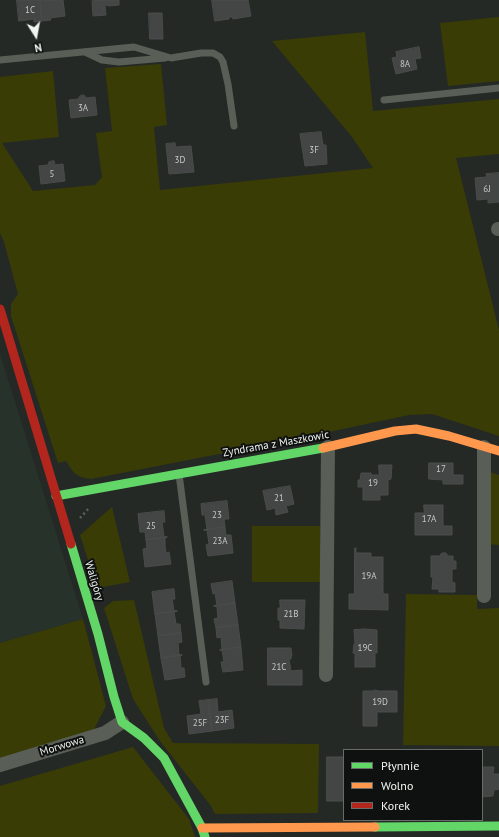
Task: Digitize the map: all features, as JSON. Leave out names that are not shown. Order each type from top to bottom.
[{"type":"street","name":"Waligóry","points":[[0,309],[98,634],[122,722]]},
{"type":"street","name":"Zyndrama z Maszkowic","points":[[56,496],[328,447],[395,432],[416,429],[449,436],[499,451]]},
{"type":"street","points":[[326,675],[328,447]]},
{"type":"street","points":[[484,447],[484,596]]},
{"type":"street","points":[[122,722],[144,738],[164,758],[202,828],[205,837]]},
{"type":"street","name":"Morwowa","points":[[0,765],[104,733],[122,722]]},
{"type":"street","points":[[202,828],[499,826]]},
{"type":"lane","points":[[0,60],[134,47],[171,58]]},
{"type":"lane","points":[[84,52],[102,60],[119,62],[213,53],[220,57],[223,62],[228,84],[234,126]]},
{"type":"lane","points":[[384,100],[499,88]]},
{"type":"lane","points":[[179,474],[206,682]]},
{"type":"shaded area","points":[[499,17],[499,81],[448,86],[440,23]]},
{"type":"shaded area","points":[[365,32],[373,111],[499,99],[499,154],[456,158],[499,330],[499,436],[432,414],[409,415],[296,439],[91,479],[76,474],[66,461],[58,463],[11,316],[11,304],[18,294],[4,242],[0,233],[0,77],[53,71],[59,137],[2,143],[33,191],[95,185],[102,177],[96,133],[112,131],[105,68],[161,64],[167,125],[154,127],[160,190],[373,168],[352,137],[272,41]]},
{"type":"shaded area","points":[[0,354],[83,619],[0,643]]},
{"type":"shaded area","points":[[490,472],[499,475],[499,545],[489,544]]},
{"type":"shaded area","points":[[112,507],[130,582],[97,588],[80,535]]},
{"type":"shaded area","points":[[252,526],[320,526],[320,582],[252,582]]},
{"type":"shaded area","points":[[406,594],[477,595],[477,609],[499,608],[499,746],[403,745]]},
{"type":"shaded area","points":[[134,600],[164,728],[173,743],[319,744],[318,813],[215,814],[211,806],[160,741],[133,699],[104,608],[113,601]]},
{"type":"shaded area","points":[[83,619],[106,706],[90,737],[0,763],[0,643]]},
{"type":"shaded area","points":[[133,747],[189,819],[195,837],[0,837],[0,786]]},
{"type":"building","points":[[17,0],[40,0],[42,21],[34,22],[34,19],[19,21]]},
{"type":"building","points":[[40,0],[63,0],[65,16],[50,18],[51,20],[42,21]]},
{"type":"building","points":[[119,0],[119,5],[105,5],[106,15],[93,16],[92,1]]},
{"type":"building","points":[[212,0],[248,0],[251,16],[233,19],[232,17],[229,17],[229,19],[215,21]]},
{"type":"building","points":[[149,13],[162,13],[163,39],[150,39]]},
{"type":"building","points":[[419,47],[421,58],[415,59],[417,69],[396,74],[392,58],[397,57],[396,52]]},
{"type":"building","points":[[84,95],[86,98],[95,97],[97,115],[71,118],[69,100],[78,99],[80,96]]},
{"type":"building","points":[[321,132],[323,145],[326,145],[327,164],[305,166],[300,134]]},
{"type":"building","points":[[175,143],[176,147],[191,146],[194,172],[169,174],[166,144]]},
{"type":"building","points":[[54,161],[55,165],[63,164],[65,181],[41,184],[39,166],[48,165],[49,162]]},
{"type":"building","points":[[499,173],[499,202],[488,203],[488,199],[477,200],[475,178],[487,177],[486,174]]},
{"type":"building","points":[[429,463],[453,463],[453,475],[463,475],[463,484],[443,484],[443,480],[429,479]]},
{"type":"building","points":[[379,465],[392,465],[391,479],[388,480],[388,495],[380,495],[380,500],[363,500],[363,487],[358,487],[358,480],[360,480],[361,473],[379,475]]},
{"type":"building","points":[[290,486],[294,504],[286,506],[288,512],[276,515],[275,508],[267,510],[263,491]]},
{"type":"building","points":[[227,501],[229,519],[224,519],[225,527],[204,530],[207,529],[205,515],[202,515],[201,504]]},
{"type":"building","points":[[424,505],[443,505],[443,526],[452,526],[452,535],[415,535],[415,513],[424,513]]},
{"type":"building","points":[[164,511],[165,522],[162,522],[164,537],[167,537],[146,540],[145,532],[140,532],[138,514]]},
{"type":"building","points":[[225,527],[226,535],[231,535],[233,553],[208,556],[206,545],[209,544],[207,530],[204,530]]},
{"type":"building","points":[[167,537],[165,538],[166,553],[169,552],[171,564],[145,567],[143,549],[147,548],[146,540]]},
{"type":"building","points":[[355,548],[356,553],[371,553],[371,557],[383,557],[383,594],[388,594],[388,610],[349,609],[349,594],[354,594]]},
{"type":"building","points":[[442,553],[446,553],[448,556],[453,556],[453,561],[456,561],[456,569],[452,569],[452,582],[455,583],[455,592],[439,592],[439,589],[432,589],[433,577],[431,577],[431,556],[439,556]]},
{"type":"building","points":[[232,581],[235,603],[214,606],[217,605],[215,593],[213,594],[211,584]]},
{"type":"building","points":[[174,589],[175,599],[172,599],[174,611],[177,611],[155,614],[152,592]]},
{"type":"building","points":[[280,600],[305,600],[304,629],[280,628],[278,608],[280,608]]},
{"type":"building","points":[[235,603],[238,625],[216,628],[214,619],[218,618],[217,607],[214,606]]},
{"type":"building","points":[[177,611],[174,612],[176,624],[180,624],[181,633],[158,636],[155,614]]},
{"type":"building","points":[[238,625],[241,647],[220,650],[222,649],[221,637],[217,638],[216,628]]},
{"type":"building","points":[[354,630],[377,630],[377,653],[375,653],[375,667],[355,667],[355,653],[353,653],[355,644]]},
{"type":"building","points":[[181,633],[182,642],[178,643],[179,655],[182,655],[161,658],[158,636]]},
{"type":"building","points":[[241,647],[243,670],[223,672],[221,662],[224,662],[222,650],[220,650]]},
{"type":"building","points":[[268,648],[291,648],[292,656],[291,659],[289,659],[291,671],[302,670],[302,685],[268,685]]},
{"type":"building","points":[[182,655],[180,656],[181,668],[184,668],[185,677],[165,680],[161,658]]},
{"type":"building","points":[[363,691],[397,691],[397,712],[377,712],[377,726],[363,726]]},
{"type":"building","points":[[217,699],[218,712],[232,710],[234,728],[212,731],[208,700]]},
{"type":"building","points":[[208,700],[212,731],[189,734],[187,716],[201,714],[199,701]]},
{"type":"building","points":[[327,757],[343,757],[343,801],[327,801]]},
{"type":"building","points":[[483,767],[494,767],[493,774],[499,774],[499,789],[494,790],[493,796],[483,797]]},
{"type":"traffic: fast","points":[[56,496],[323,448]]},
{"type":"traffic: fast","points":[[71,544],[122,722],[144,738],[164,758],[202,828],[205,837]]},
{"type":"traffic: fast","points":[[375,827],[499,826]]},
{"type":"traffic: slow","points":[[323,448],[395,431],[416,429],[449,436],[499,451]]},
{"type":"traffic: slow","points":[[202,828],[375,827]]},
{"type":"traffic: jam","points":[[0,309],[71,544]]}]
